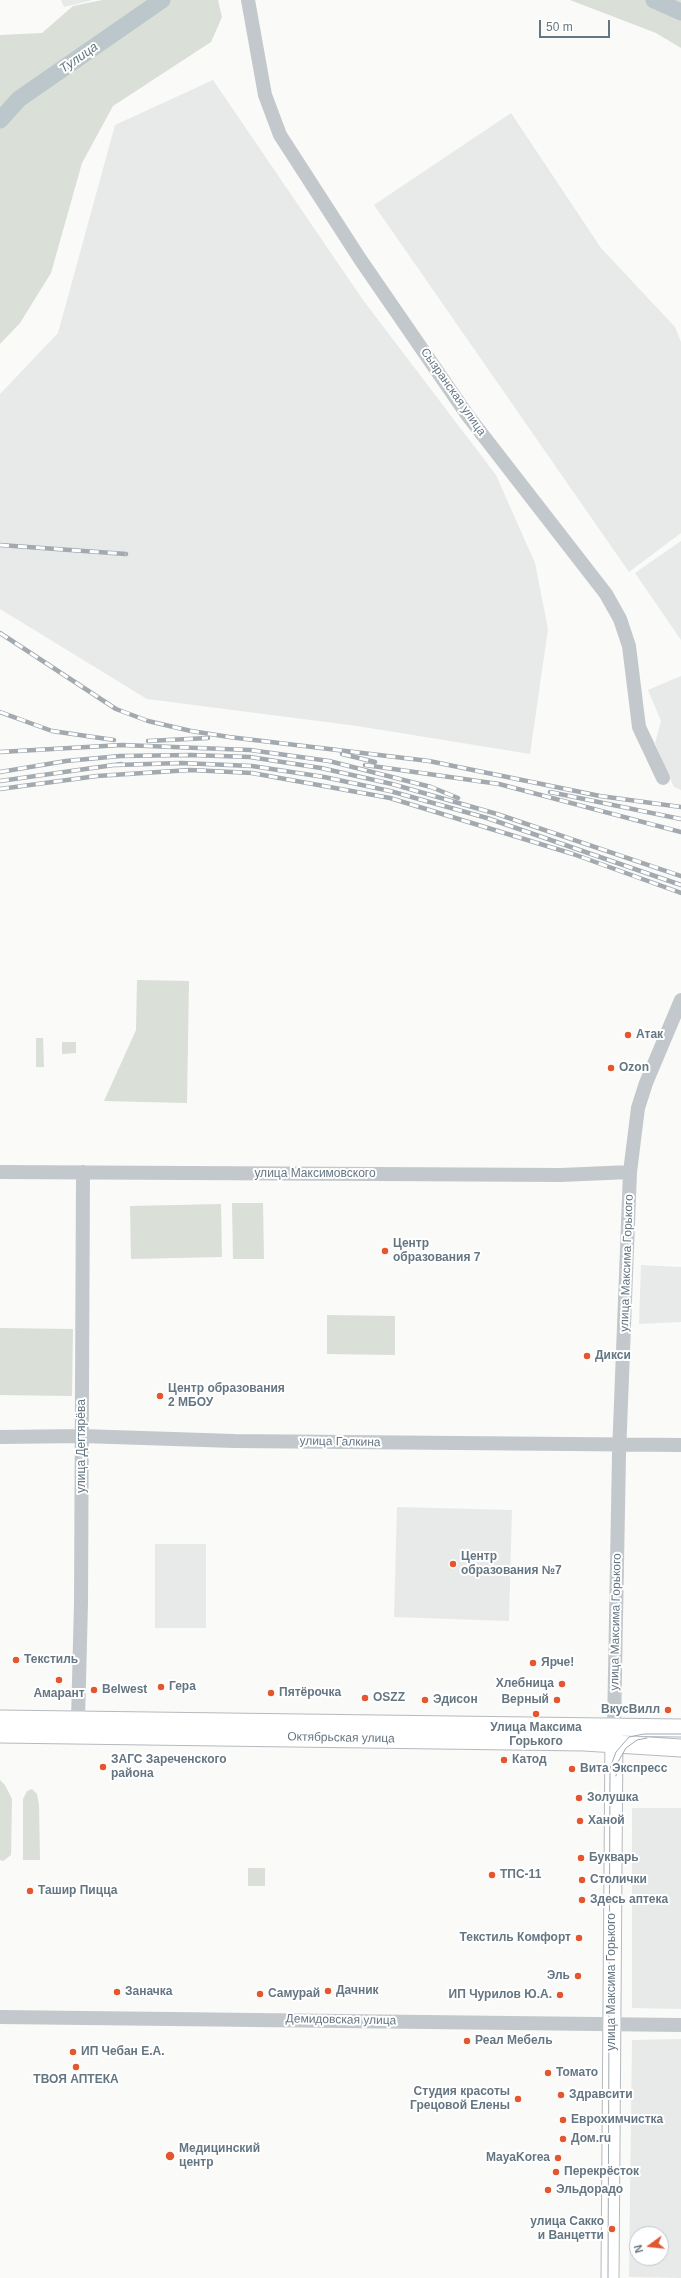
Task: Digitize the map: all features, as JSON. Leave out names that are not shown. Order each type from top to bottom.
[{"type":"main road","name":"Октябрьская улица","points":[[0,1719],[614,1736],[681,1748]]},
{"type":"main road","name":"Октябрьская улица","points":[[0,1734],[614,1736],[681,1728]]},
{"type":"main road","name":"улица Максима Горького","points":[[610,2278],[614,1736]]},
{"type":"street","name":"Сызранская улица","points":[[248,0],[265,95],[280,134],[360,258],[468,416],[606,594],[620,619],[629,646],[639,727],[663,778]]},
{"type":"street","name":"улица Максима Горького","points":[[614,1736],[620,1443],[630,1172],[638,1108],[646,1083],[681,1000]]},
{"type":"street","name":"улица Максимовского","points":[[0,1172],[561,1175],[630,1172]]},
{"type":"street","name":"улица Дегтярёва","points":[[78,1720],[81,1603],[83,1172]]},
{"type":"street","name":"улица Галкина","points":[[0,1438],[82,1436],[249,1441],[504,1444],[620,1443],[681,1445]]},
{"type":"street","name":"Демидовская улица","points":[[0,2017],[681,2025]]},
{"type":"shaded area","points":[[61,0],[93,0],[64,7]]},
{"type":"shaded area","points":[[102,0],[218,0],[222,17],[211,42],[113,106],[82,163],[51,273],[20,323],[0,344],[0,35],[42,33],[73,6]]},
{"type":"shaded area","points":[[570,0],[681,0],[681,48],[656,33]]},
{"type":"shaded area","points":[[213,80],[363,300],[496,475],[535,563],[548,629],[530,754],[357,726],[147,699],[0,609],[0,394],[58,333],[115,125]]},
{"type":"shaded area","points":[[511,113],[601,248],[675,327],[681,342],[681,533],[629,572],[374,205]]},
{"type":"shaded area","points":[[681,541],[681,640],[635,573]]},
{"type":"shaded area","points":[[681,676],[681,790],[674,787],[655,743],[661,721],[648,690]]},
{"type":"shaded area","points":[[137,980],[189,981],[187,1103],[104,1101],[136,1030]]},
{"type":"shaded area","points":[[36,1038],[43,1038],[44,1067],[36,1067]]},
{"type":"shaded area","points":[[62,1042],[76,1042],[76,1053],[62,1054]]},
{"type":"shaded area","points":[[232,1203],[263,1203],[264,1259],[233,1259]]},
{"type":"shaded area","points":[[221,1204],[222,1257],[131,1259],[130,1206]]},
{"type":"shaded area","points":[[641,1265],[681,1267],[681,1322],[639,1324]]},
{"type":"shaded area","points":[[327,1315],[395,1316],[395,1355],[327,1354]]},
{"type":"shaded area","points":[[0,1328],[73,1329],[72,1396],[0,1395]]},
{"type":"shaded area","name":"Центр образования №7","points":[[397,1507],[512,1510],[509,1621],[394,1617]]},
{"type":"shaded area","points":[[155,1544],[206,1544],[206,1628],[155,1628]]},
{"type":"shaded area","points":[[0,1780],[5,1785],[12,1799],[11,1855],[3,1861],[0,1860]]},
{"type":"shaded area","points":[[32,1789],[37,1794],[39,1805],[40,1860],[23,1860],[23,1799],[27,1791]]},
{"type":"shaded area","points":[[632,1808],[681,1808],[681,2009],[632,2008]]},
{"type":"shaded area","points":[[248,1868],[265,1868],[265,1886],[248,1886]]},
{"type":"shaded area","points":[[681,2039],[681,2278],[629,2277],[629,2266],[669,2266],[669,2226],[630,2226],[632,2040]]},
{"type":"waterway","name":"Тулица","points":[[0,120],[19,99],[162,0]]},
{"type":"waterway","name":"Тулица","points":[[654,0],[681,12]]},
{"type":"tram line","points":[[608,2278],[610,1768],[616,1752],[629,1737],[644,1734],[681,1734]]},
{"type":"tram line","points":[[616,1776],[618,1762],[626,1748],[637,1740],[647,1738]]},
{"type":"railway","points":[[0,545],[126,554]]},
{"type":"railway","points":[[0,633],[116,709],[148,721],[191,731],[229,737],[429,761],[600,796],[681,807]]},
{"type":"railway","points":[[0,712],[52,731],[114,740]]},
{"type":"railway","points":[[148,741],[208,738]]},
{"type":"railway","points":[[0,752],[122,745],[250,750],[329,761],[431,787],[458,798]]},
{"type":"railway","points":[[342,754],[375,762]]},
{"type":"railway","points":[[0,772],[66,761],[120,756],[191,755],[250,757],[321,768],[392,784],[497,814],[681,876]]},
{"type":"railway","points":[[116,765],[181,763],[252,766],[324,777],[390,791],[487,818],[681,885]]},
{"type":"railway","points":[[0,781],[121,764]]},
{"type":"railway","points":[[365,765],[499,784],[681,832]]},
{"type":"railway","points":[[0,789],[97,776],[190,770],[252,773],[390,798],[573,854],[681,893]]},
{"type":"railway","points":[[550,792],[681,819]]},
{"type":"place","name":"Атак","points":[[628,1035]]},
{"type":"place","name":"Ozon","points":[[611,1068]]},
{"type":"place","name":"Центр образования 7","points":[[385,1251]]},
{"type":"place","name":"Дикси","points":[[587,1356]]},
{"type":"place","name":"Центр образования 2 МБОУ","points":[[160,1396]]},
{"type":"place","name":"Центр образования №7","points":[[453,1564]]},
{"type":"place","name":"Текстиль","points":[[16,1660]]},
{"type":"place","name":"Ярче!","points":[[533,1663]]},
{"type":"place","name":"Амарант","points":[[59,1680]]},
{"type":"place","name":"Хлебница","points":[[562,1684]]},
{"type":"place","name":"Гера","points":[[161,1687]]},
{"type":"place","name":"Belwest","points":[[94,1690]]},
{"type":"place","name":"Пятёрочка","points":[[271,1693]]},
{"type":"place","name":"OSZZ","points":[[365,1698]]},
{"type":"place","name":"Эдисон","points":[[425,1700]]},
{"type":"place","name":"Верный","points":[[557,1700]]},
{"type":"place","name":"ВкусВилл","points":[[668,1710]]},
{"type":"place","name":"Улица Максима Горького","points":[[536,1714]]},
{"type":"place","name":"Катод","points":[[504,1760]]},
{"type":"place","name":"ЗАГС Зареченского района","points":[[103,1767]]},
{"type":"place","name":"Вита Экспресс","points":[[572,1769]]},
{"type":"place","name":"Золушка","points":[[579,1798]]},
{"type":"place","name":"Ханой","points":[[580,1821]]},
{"type":"place","name":"Букварь","points":[[581,1858]]},
{"type":"place","name":"ТПС-11","points":[[492,1875]]},
{"type":"place","name":"Столички","points":[[582,1880]]},
{"type":"place","name":"Ташир Пицца","points":[[30,1891]]},
{"type":"place","name":"Здесь аптека","points":[[582,1900]]},
{"type":"place","name":"Текстиль Комфорт","points":[[579,1938]]},
{"type":"place","name":"Эль","points":[[578,1976]]},
{"type":"place","name":"Дачник","points":[[328,1991]]},
{"type":"place","name":"Заначка","points":[[117,1992]]},
{"type":"place","name":"Самурай","points":[[260,1994]]},
{"type":"place","name":"ИП Чурилов Ю.А.","points":[[560,1995]]},
{"type":"place","name":"Реал Мебель","points":[[467,2041]]},
{"type":"place","name":"ИП Чебан Е.А.","points":[[73,2052]]},
{"type":"place","name":"ТВОЯ АПТЕКА","points":[[76,2067]]},
{"type":"place","name":"Томато","points":[[548,2073]]},
{"type":"place","name":"Здравсити","points":[[561,2095]]},
{"type":"place","name":"Студия красоты Грецовой Елены","points":[[518,2099]]},
{"type":"place","name":"Еврохимчистка","points":[[563,2120]]},
{"type":"place","name":"Дом.ru","points":[[563,2139]]},
{"type":"place","name":"Медицинский центр","points":[[170,2156]]},
{"type":"place","name":"MayaKorea","points":[[558,2158]]},
{"type":"place","name":"Перекрёсток","points":[[556,2172]]},
{"type":"place","name":"Эльдорадо","points":[[548,2190]]},
{"type":"place","name":"улица Сакко и Ванцетти","points":[[612,2229]]}]
